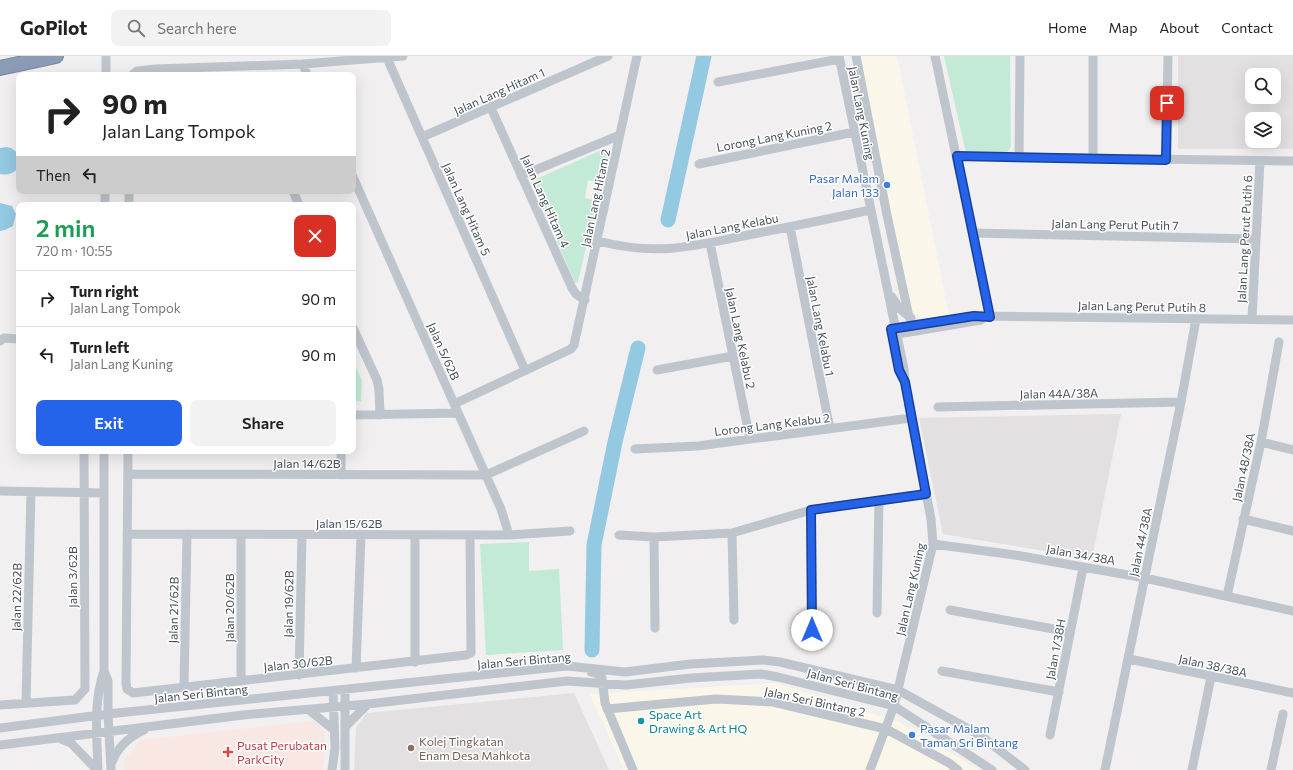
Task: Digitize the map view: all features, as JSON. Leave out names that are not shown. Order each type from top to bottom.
[{"type":"highway","points":[[0,68],[56,56]]},
{"type":"street","points":[[106,56],[106,72]]},
{"type":"street","points":[[136,72],[156,68],[303,64],[403,56]]},
{"type":"street","name":"Jalan Lang Hitam 1","points":[[422,137],[608,56]]},
{"type":"street","name":"Jalan Lang Hitam 2","points":[[526,370],[571,349],[574,345],[598,241],[637,56]]},
{"type":"street","points":[[856,56],[887,215],[910,317]]},
{"type":"street","points":[[935,56],[990,317]]},
{"type":"street","points":[[1019,157],[1020,56]]},
{"type":"street","points":[[1092,158],[1093,56]]},
{"type":"street","points":[[1166,160],[1168,56]]},
{"type":"street","points":[[718,82],[839,57]]},
{"type":"street","name":"Jalan Lang Kuning","points":[[839,57],[882,269],[881,278],[894,332]]},
{"type":"street","name":"Jalan Lang Hitam 5","points":[[387,58],[526,370]]},
{"type":"street","points":[[303,64],[306,72]]},
{"type":"street","name":"Jalan Lang Hitam 4","points":[[491,108],[572,288],[576,294],[585,300]]},
{"type":"street","name":"Lorong Lang Kuning 2","points":[[699,164],[854,132]]},
{"type":"street","points":[[521,176],[620,135]]},
{"type":"street","points":[[957,156],[1293,161]]},
{"type":"street","name":"Jalan Lang Perut Putih 6","points":[[1252,319],[1260,161]]},
{"type":"street","name":"Jalan 5/62B","points":[[356,190],[486,475],[500,509],[508,535]]},
{"type":"street","name":"Jalan Lang Kelabu","points":[[598,241],[625,248],[652,250],[686,248],[870,210]]},
{"type":"street","name":"Jalan Lang Kelabu 1","points":[[790,227],[830,428]]},
{"type":"street","name":"Jalan Lang Perut Putih 7","points":[[973,233],[1256,238]]},
{"type":"street","name":"Jalan Lang Kelabu 2","points":[[710,243],[750,439]]},
{"type":"street","name":"Jalan Lang Kuning","points":[[870,770],[894,706],[933,544],[926,494],[905,382],[899,370],[886,276],[882,269]]},
{"type":"street","points":[[888,288],[894,302],[910,317],[926,323]]},
{"type":"street","name":"Jalan Lang Perut Putih 8","points":[[894,332],[926,323],[974,316],[1293,320]]},
{"type":"street","name":"Jalan Lang Perut Putih 8","points":[[894,332],[975,322],[990,317]]},
{"type":"street","name":"Jalan 44/38A","points":[[1105,770],[1182,402],[1196,319]]},
{"type":"street","points":[[356,334],[377,380],[380,415]]},
{"type":"street","points":[[0,341],[4,338],[16,339]]},
{"type":"street","name":"Jalan 48/38A","points":[[1227,596],[1261,442],[1279,342]]},
{"type":"street","points":[[657,370],[733,356]]},
{"type":"street","points":[[454,404],[526,370]]},
{"type":"street","name":"Jalan 44A/38A","points":[[938,407],[1182,402]]},
{"type":"street","points":[[356,415],[458,413]]},
{"type":"street","name":"Lorong Lang Kelabu 2","points":[[636,450],[698,446],[911,418]]},
{"type":"street","points":[[486,475],[584,431]]},
{"type":"street","points":[[1261,442],[1293,450]]},
{"type":"street","name":"Jalan 3/62B","points":[[26,703],[76,700],[85,689],[84,454]]},
{"type":"street","points":[[104,454],[104,671],[108,681],[111,767]]},
{"type":"street","points":[[127,534],[128,454]]},
{"type":"street","points":[[340,454],[341,475]]},
{"type":"street","name":"Jalan 14/62B","points":[[128,474],[486,475]]},
{"type":"street","points":[[0,491],[104,493]]},
{"type":"street","name":"Jalan 22/62B","points":[[26,703],[31,492]]},
{"type":"street","points":[[619,535],[654,537],[732,533],[811,510],[926,494]]},
{"type":"street","points":[[877,613],[879,501]]},
{"type":"street","points":[[811,510],[812,630]]},
{"type":"street","points":[[1244,519],[1293,531]]},
{"type":"street","name":"Jalan 15/62B","points":[[127,534],[508,535],[570,531]]},
{"type":"street","points":[[732,533],[734,620]]},
{"type":"street","name":"Jalan 30/62B","points":[[127,534],[127,689],[133,693],[461,657],[471,653],[470,535]]},
{"type":"street","name":"Jalan 21/62B","points":[[184,687],[187,534]]},
{"type":"street","name":"Jalan 20/62B","points":[[240,681],[241,535]]},
{"type":"street","name":"Jalan 19/62B","points":[[298,675],[302,535]]},
{"type":"street","points":[[356,668],[361,535]]},
{"type":"street","points":[[415,662],[416,535]]},
{"type":"street","points":[[654,537],[655,628]]},
{"type":"street","name":"Jalan 34/38A","points":[[933,544],[1015,555],[1145,578],[1293,611]]},
{"type":"street","name":"Jalan 1/38H","points":[[1050,736],[1083,568]]},
{"type":"street","points":[[950,610],[1070,632]]},
{"type":"street","name":"Jalan 38/38A","points":[[1129,659],[1293,693]]},
{"type":"street","name":"Jalan Seri Bintang","points":[[0,728],[97,715],[567,666],[624,672],[690,664],[763,660],[898,690],[981,736],[1025,770]]},
{"type":"street","points":[[581,668],[598,674],[602,678],[607,709],[633,770]]},
{"type":"street","points":[[97,770],[97,715],[100,681],[104,671]]},
{"type":"street","points":[[942,671],[1058,692]]},
{"type":"street","name":"Jalan Seri Bintang","points":[[0,744],[97,732],[368,704],[567,681],[626,686],[691,678],[761,674],[894,706],[992,770]]},
{"type":"street","points":[[1192,770],[1211,677]]},
{"type":"street","points":[[345,690],[346,770]]},
{"type":"street","points":[[332,770],[334,730],[333,691]]},
{"type":"street","name":"Jalan Seri Bintang 2","points":[[607,709],[716,699],[745,699],[774,702],[886,729],[949,762],[958,770]]},
{"type":"street","points":[[0,705],[26,703]]},
{"type":"street","points":[[346,726],[368,704]]},
{"type":"street","points":[[309,710],[334,730]]},
{"type":"street","points":[[1271,770],[1283,714]]},
{"type":"street","points":[[111,767],[119,748],[126,740],[151,727]]},
{"type":"street","points":[[58,738],[71,743],[97,770]]},
{"type":"shaded area","points":[[854,56],[897,56],[949,316],[926,320],[916,315],[903,317]]},
{"type":"shaded area","points":[[1178,56],[1293,56],[1293,149],[1178,149]]},
{"type":"shaded area","points":[[1121,414],[1092,559],[943,534],[919,418]]},
{"type":"shaded area","points":[[776,683],[899,722],[979,770],[624,770],[590,694]]},
{"type":"shaded area","points":[[574,693],[609,770],[354,770],[356,727],[367,713]]},
{"type":"shaded area","name":"Pusat Perubatan ParkCity","points":[[314,721],[325,732],[323,770],[125,770],[124,760],[141,740]]},
{"type":"green space","points":[[944,56],[1010,56],[1011,147],[1006,153],[967,151],[965,149]]},
{"type":"green space","points":[[604,149],[607,156],[578,282],[575,283],[533,186],[534,180]],"holes":[[[588,180],[597,182],[593,200],[585,198]]]},
{"type":"green space","points":[[356,367],[362,381],[361,401],[356,401]]},
{"type":"green space","points":[[529,542],[529,571],[559,569],[563,650],[486,655],[480,544]]},
{"type":"water","points":[[0,148],[11,148],[16,152],[16,169],[13,172],[3,175],[0,174]]},
{"type":"water","points":[[0,203],[12,206],[16,214],[13,226],[0,231]]},
{"type":"waterway","points":[[668,220],[704,56]]},
{"type":"waterway","points":[[592,650],[594,545],[615,442],[638,348]]},
{"type":"place","name":"Pasar Malam Jalan 133","points":[[887,185]]},
{"type":"place","name":"Space Art Drawing & Art HQ","points":[[641,721]]},
{"type":"place","name":"Pasar Malam Taman Sri Bintang","points":[[912,735]]},
{"type":"place","name":"Kolej Tingkatan Enam Desa Mahkota","points":[[411,748]]},
{"type":"place","name":"Pusat Perubatan ParkCity","points":[[228,752]]},
{"type":"route","points":[[812,630],[811,510],[926,494],[905,382],[899,370],[891,329],[974,316],[990,317],[957,156],[1166,160],[1167,103]]}]
